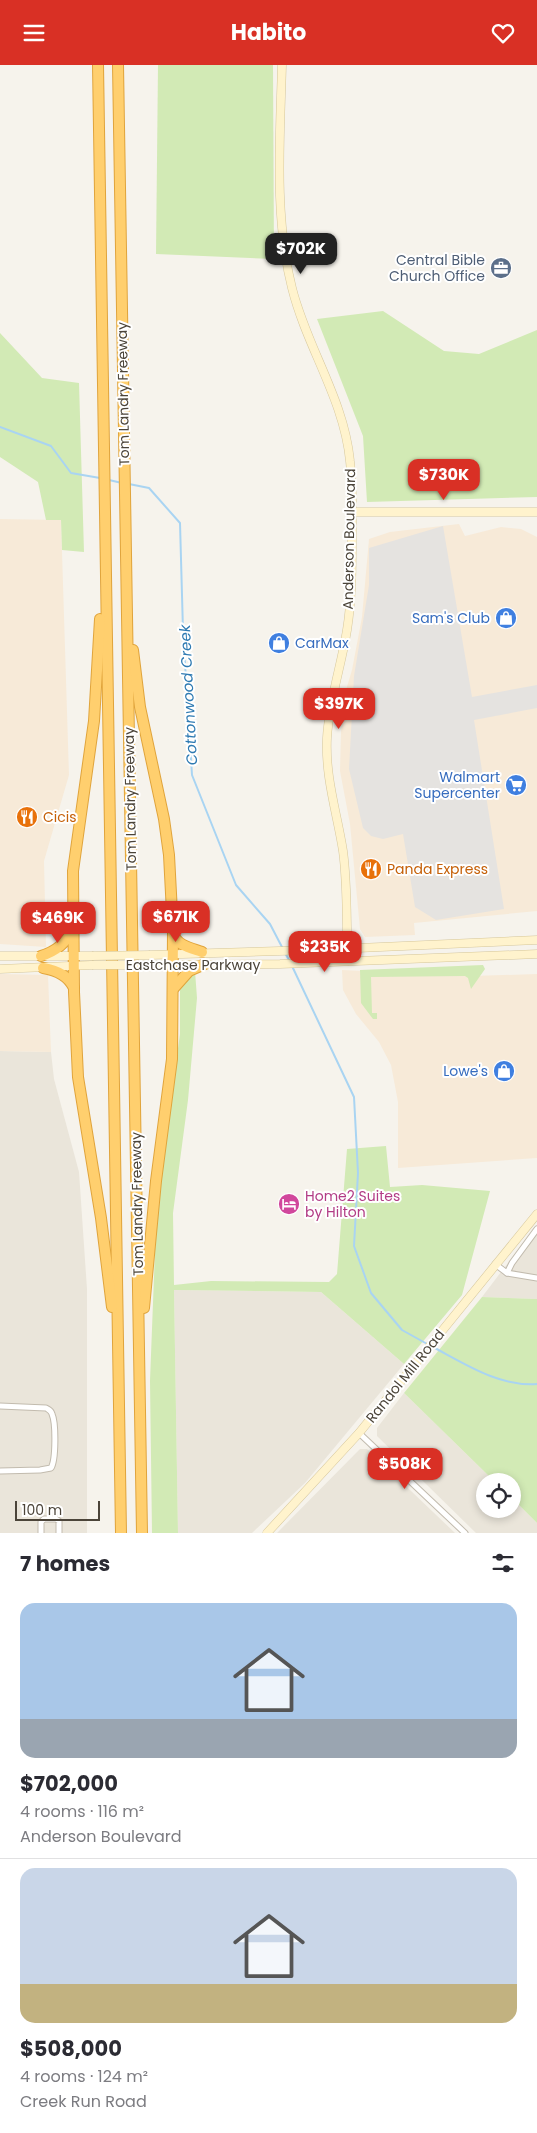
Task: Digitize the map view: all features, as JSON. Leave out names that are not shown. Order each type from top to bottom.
[{"type":"highway","points":[[94,65],[99,139]]},
{"type":"highway","name":"Tom Landry Freeway","points":[[98,65],[121,1533]]},
{"type":"highway","name":"Tom Landry Freeway","points":[[118,65],[142,1533]]},
{"type":"highway","points":[[120,147],[123,65]]},
{"type":"highway","points":[[104,511],[101,525],[100,608],[94,721],[73,871],[73,930],[78,1077],[101,1218],[118,1358]]},
{"type":"highway","points":[[127,595],[140,707],[164,819],[169,855],[173,932],[172,1059],[156,1181],[139,1359]]},
{"type":"highway","points":[[41,955],[51,953],[60,947],[73,930]]},
{"type":"highway","points":[[173,932],[176,940],[202,953]]},
{"type":"highway","points":[[173,989],[189,971],[205,964]]},
{"type":"highway","points":[[43,968],[52,969],[66,977],[74,989]]},
{"type":"street","name":"Anderson Boulevard","points":[[282,65],[281,209],[283,242],[293,290],[303,324],[342,417],[350,458],[352,511],[350,604],[347,631],[331,703],[327,739],[328,778],[344,863],[348,961]]},
{"type":"street","points":[[352,511],[537,512]]},
{"type":"street","name":"Eastchase Parkway","points":[[0,956],[41,955],[92,965],[150,965],[202,953],[348,949],[537,940]]},
{"type":"street","points":[[490,942],[491,956]]},
{"type":"street","name":"Eastchase Parkway","points":[[0,969],[43,968],[92,956],[150,955],[205,964],[259,964],[537,954]]},
{"type":"street","name":"Randol Mill Road","points":[[267,1533],[359,1433],[537,1214]]},
{"type":"street","points":[[507,1273],[512,1263],[537,1229]]},
{"type":"street","points":[[495,1264],[507,1273],[537,1278]]},
{"type":"street","points":[[0,1407],[41,1407],[49,1410],[54,1425],[54,1460],[51,1468],[0,1471]]},
{"type":"street","points":[[359,1433],[465,1533]]},
{"type":"street","points":[[41,1533],[41,1522],[44,1519],[56,1519],[59,1521],[59,1533]]},
{"type":"shaded area","points":[[0,519],[61,520],[69,775],[44,861],[46,947],[0,944]]},
{"type":"shaded area","points":[[459,524],[465,536],[501,527],[521,529],[537,537],[537,911],[414,923],[415,935],[365,937],[360,929],[350,824],[340,771],[341,732],[346,690],[352,670],[362,617],[369,539],[390,532]]},
{"type":"shaded area","points":[[443,526],[472,697],[537,685],[537,708],[474,720],[504,909],[436,920],[415,907],[403,834],[383,839],[371,836],[363,828],[349,769],[354,676],[369,585],[369,548]]},
{"type":"shaded area","points":[[342,970],[472,976],[537,974],[537,1158],[398,1168],[398,1102],[391,1065],[379,1042],[356,1014],[343,990]]},
{"type":"shaded area","points":[[0,974],[48,975],[51,1052],[0,1051]]},
{"type":"shaded area","points":[[0,1051],[51,1052],[54,1079],[79,1172],[87,1289],[87,1533],[0,1533]]},
{"type":"shaded area","points":[[537,1225],[537,1299],[482,1297],[520,1247]]},
{"type":"shaded area","points":[[174,1290],[321,1292],[404,1364],[305,1483],[252,1533],[178,1533]]},
{"type":"shaded area","points":[[404,1393],[486,1473],[476,1473],[476,1518],[521,1518],[521,1507],[537,1523],[537,1533],[476,1533],[377,1436],[377,1428]]},
{"type":"shaded area","points":[[360,1449],[367,1449],[455,1533],[277,1533]]},
{"type":"green space","points":[[158,65],[273,65],[274,259],[156,254]]},
{"type":"green space","points":[[383,311],[444,351],[479,354],[537,330],[537,497],[367,502],[363,436],[317,319]]},
{"type":"green space","points":[[0,333],[42,378],[79,383],[84,552],[62,550],[61,520],[46,520],[38,482],[0,457]]},
{"type":"green space","points":[[483,965],[485,969],[471,989],[468,978],[465,976],[371,977],[372,1013],[377,1013],[377,1019],[373,1019],[361,1003],[360,970]]},
{"type":"green space","points":[[195,971],[197,998],[188,1100],[173,1213],[174,1285],[211,1281],[329,1282],[337,1274],[347,1149],[386,1146],[390,1187],[422,1185],[490,1191],[462,1295],[404,1364],[321,1292],[174,1290],[178,1533],[152,1533],[150,1381],[157,1198],[180,1034],[180,988]]},
{"type":"green space","points":[[482,1297],[537,1299],[537,1523],[521,1507],[521,1473],[486,1473],[404,1393]]},
{"type":"waterway","name":"Cottonwood Creek","points":[[0,427],[51,446],[71,473],[100,478]]},
{"type":"waterway","name":"Cottonwood Creek","points":[[109,480],[122,483]]},
{"type":"waterway","name":"Cottonwood Creek","points":[[129,484],[149,488],[180,523],[183,631],[192,775],[236,885],[270,924],[283,949]]},
{"type":"waterway","name":"Cottonwood Creek","points":[[285,953],[290,962]]},
{"type":"waterway","name":"Cottonwood Creek","points":[[292,966],[354,1097],[358,1173],[354,1246],[371,1293],[402,1330],[429,1345]]},
{"type":"waterway","name":"Cottonwood Creek","points":[[433,1347],[470,1367],[496,1378],[523,1384],[537,1384]]},
{"type":"place","name":"Central Bible Church Office","points":[[501,268]]},
{"type":"place","name":"Sam's Club","points":[[506,618]]},
{"type":"place","name":"CarMax","points":[[279,643]]},
{"type":"place","name":"Walmart Supercenter","points":[[516,785]]},
{"type":"place","name":"Cicis","points":[[27,817]]},
{"type":"place","name":"Panda Express","points":[[371,869]]},
{"type":"place","name":"Lowe's","points":[[504,1071]]},
{"type":"place","name":"Home2 Suites by Hilton","points":[[289,1204]]}]
